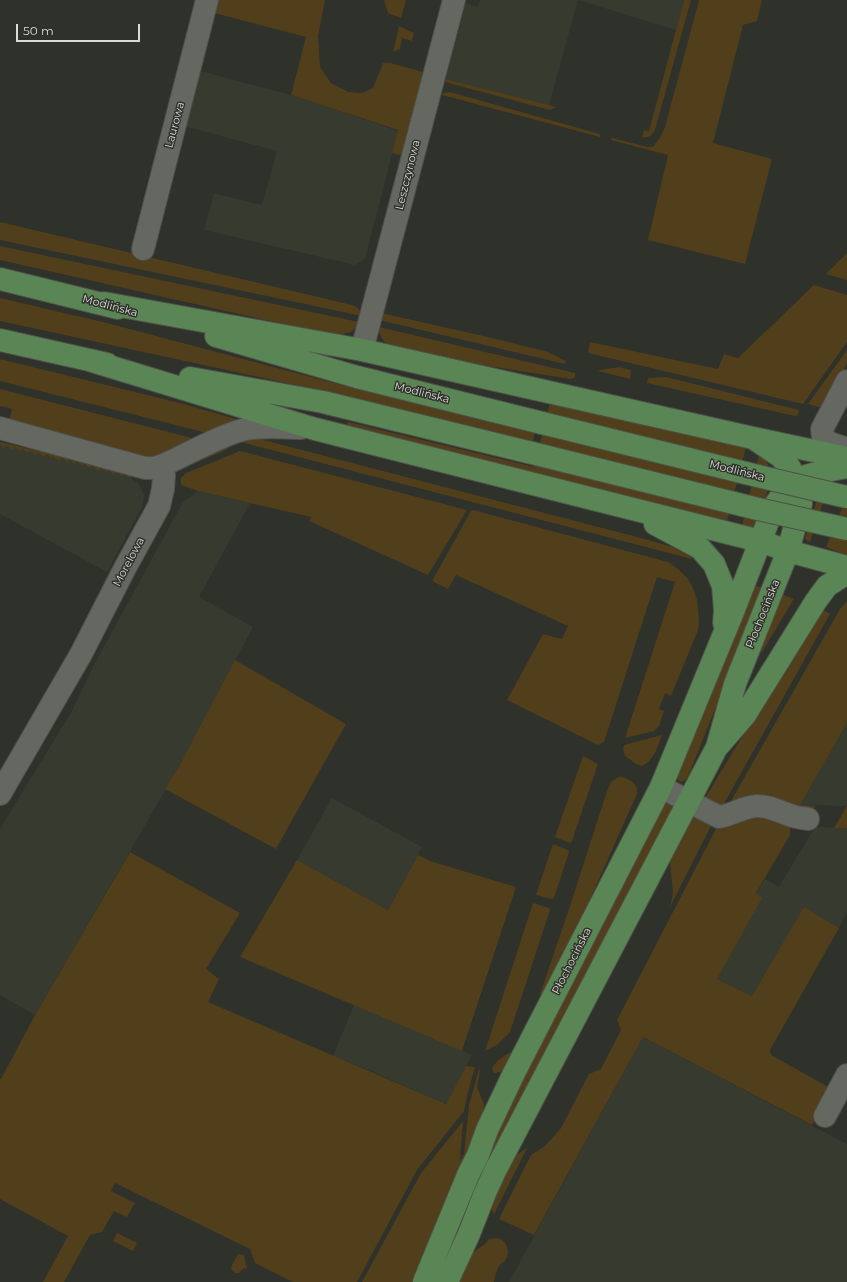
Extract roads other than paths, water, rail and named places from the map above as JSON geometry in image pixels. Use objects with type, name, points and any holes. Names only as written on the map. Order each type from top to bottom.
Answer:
[{"type":"main road","name":"Modlińska","points":[[0,279],[104,304],[358,377],[847,497]]},
{"type":"main road","points":[[104,304],[362,350],[847,458]]},
{"type":"main road","points":[[0,340],[92,361],[323,402],[847,530]]},
{"type":"main road","points":[[92,361],[315,429],[760,541],[788,551],[847,567]]},
{"type":"main road","name":"Płochocińska","points":[[447,1282],[495,1171],[717,747],[735,684],[788,551],[800,504],[800,494],[790,468],[781,457],[753,438]]},
{"type":"main road","name":"Płochocińska","points":[[424,1282],[468,1175],[478,1155],[487,1130],[514,1073],[661,787],[722,640],[774,506],[786,490],[796,481],[806,476],[847,467]]},
{"type":"main road","name":"Płochocińska","points":[[618,506],[700,548],[714,564],[724,592],[725,611],[722,640]]},
{"type":"main road","name":"Płochocińska","points":[[717,747],[739,724],[827,586],[844,575],[847,575]]},
{"type":"street","name":"Laurowa","points":[[142,249],[207,0]]},
{"type":"street","name":"Leszczynowa","points":[[362,350],[454,0]]},
{"type":"street","points":[[847,381],[822,428],[823,438],[830,443],[847,449]]},
{"type":"street","points":[[0,428],[145,468],[155,468],[163,465],[215,440],[244,430],[271,427],[315,429]]},
{"type":"street","name":"Morelowa","points":[[0,794],[81,654],[159,506],[164,482],[163,465]]},
{"type":"street","points":[[661,787],[720,817],[727,816],[748,807],[764,806],[795,817],[808,818]]},
{"type":"street","points":[[825,1116],[847,1075]]}]
